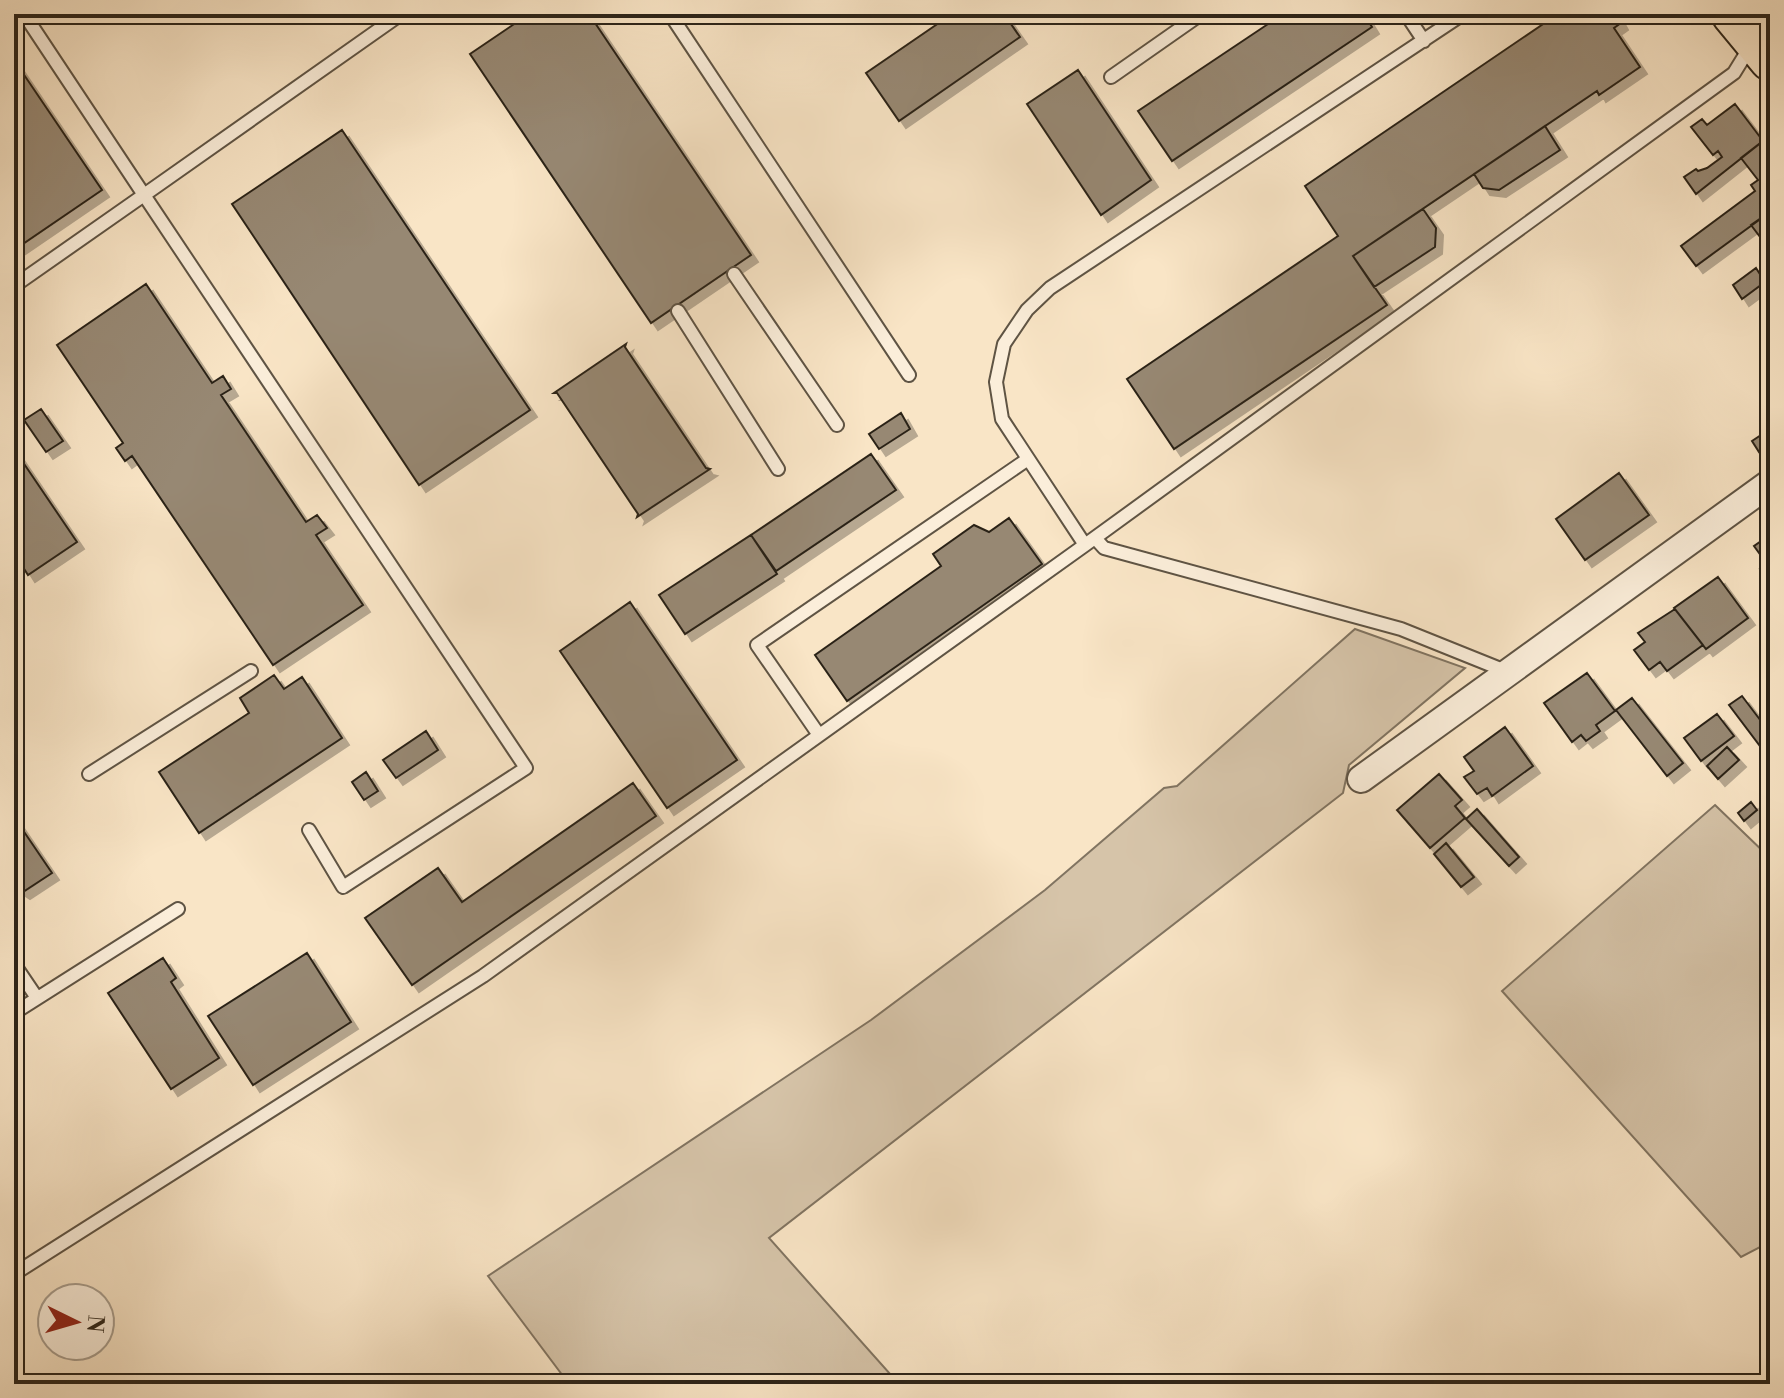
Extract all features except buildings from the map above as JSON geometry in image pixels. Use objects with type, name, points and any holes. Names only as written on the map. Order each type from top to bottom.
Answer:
[{"type":"street","points":[[1361,779],[1770,483]]},
{"type":"lane","points":[[24,14],[526,768],[343,887],[309,830]]},
{"type":"lane","points":[[14,286],[401,14]]},
{"type":"lane","points":[[670,14],[909,375]]},
{"type":"lane","points":[[1111,77],[1201,14]]},
{"type":"lane","points":[[1406,14],[1424,41]]},
{"type":"lane","points":[[1463,14],[1050,288],[1027,310],[1004,344],[996,382],[1002,419],[1090,542],[1401,629],[1508,672]]},
{"type":"lane","points":[[14,1274],[483,976],[1090,542],[1734,73],[1757,35]]},
{"type":"lane","points":[[734,274],[837,425]]},
{"type":"lane","points":[[678,311],[778,469]]},
{"type":"lane","points":[[819,735],[757,645],[1028,459]]},
{"type":"lane","points":[[89,774],[251,671]]},
{"type":"lane","points":[[14,1013],[178,909]]},
{"type":"lane","points":[[14,964],[37,998]]},
{"type":"shaded area","points":[[1355,629],[1465,668],[1349,765],[1343,793],[769,1238],[899,1384],[569,1384],[488,1276],[871,1020],[1045,890],[1164,788],[1177,786]]},
{"type":"shaded area","points":[[1715,805],[1770,858],[1770,1242],[1741,1257],[1502,991]]}]
